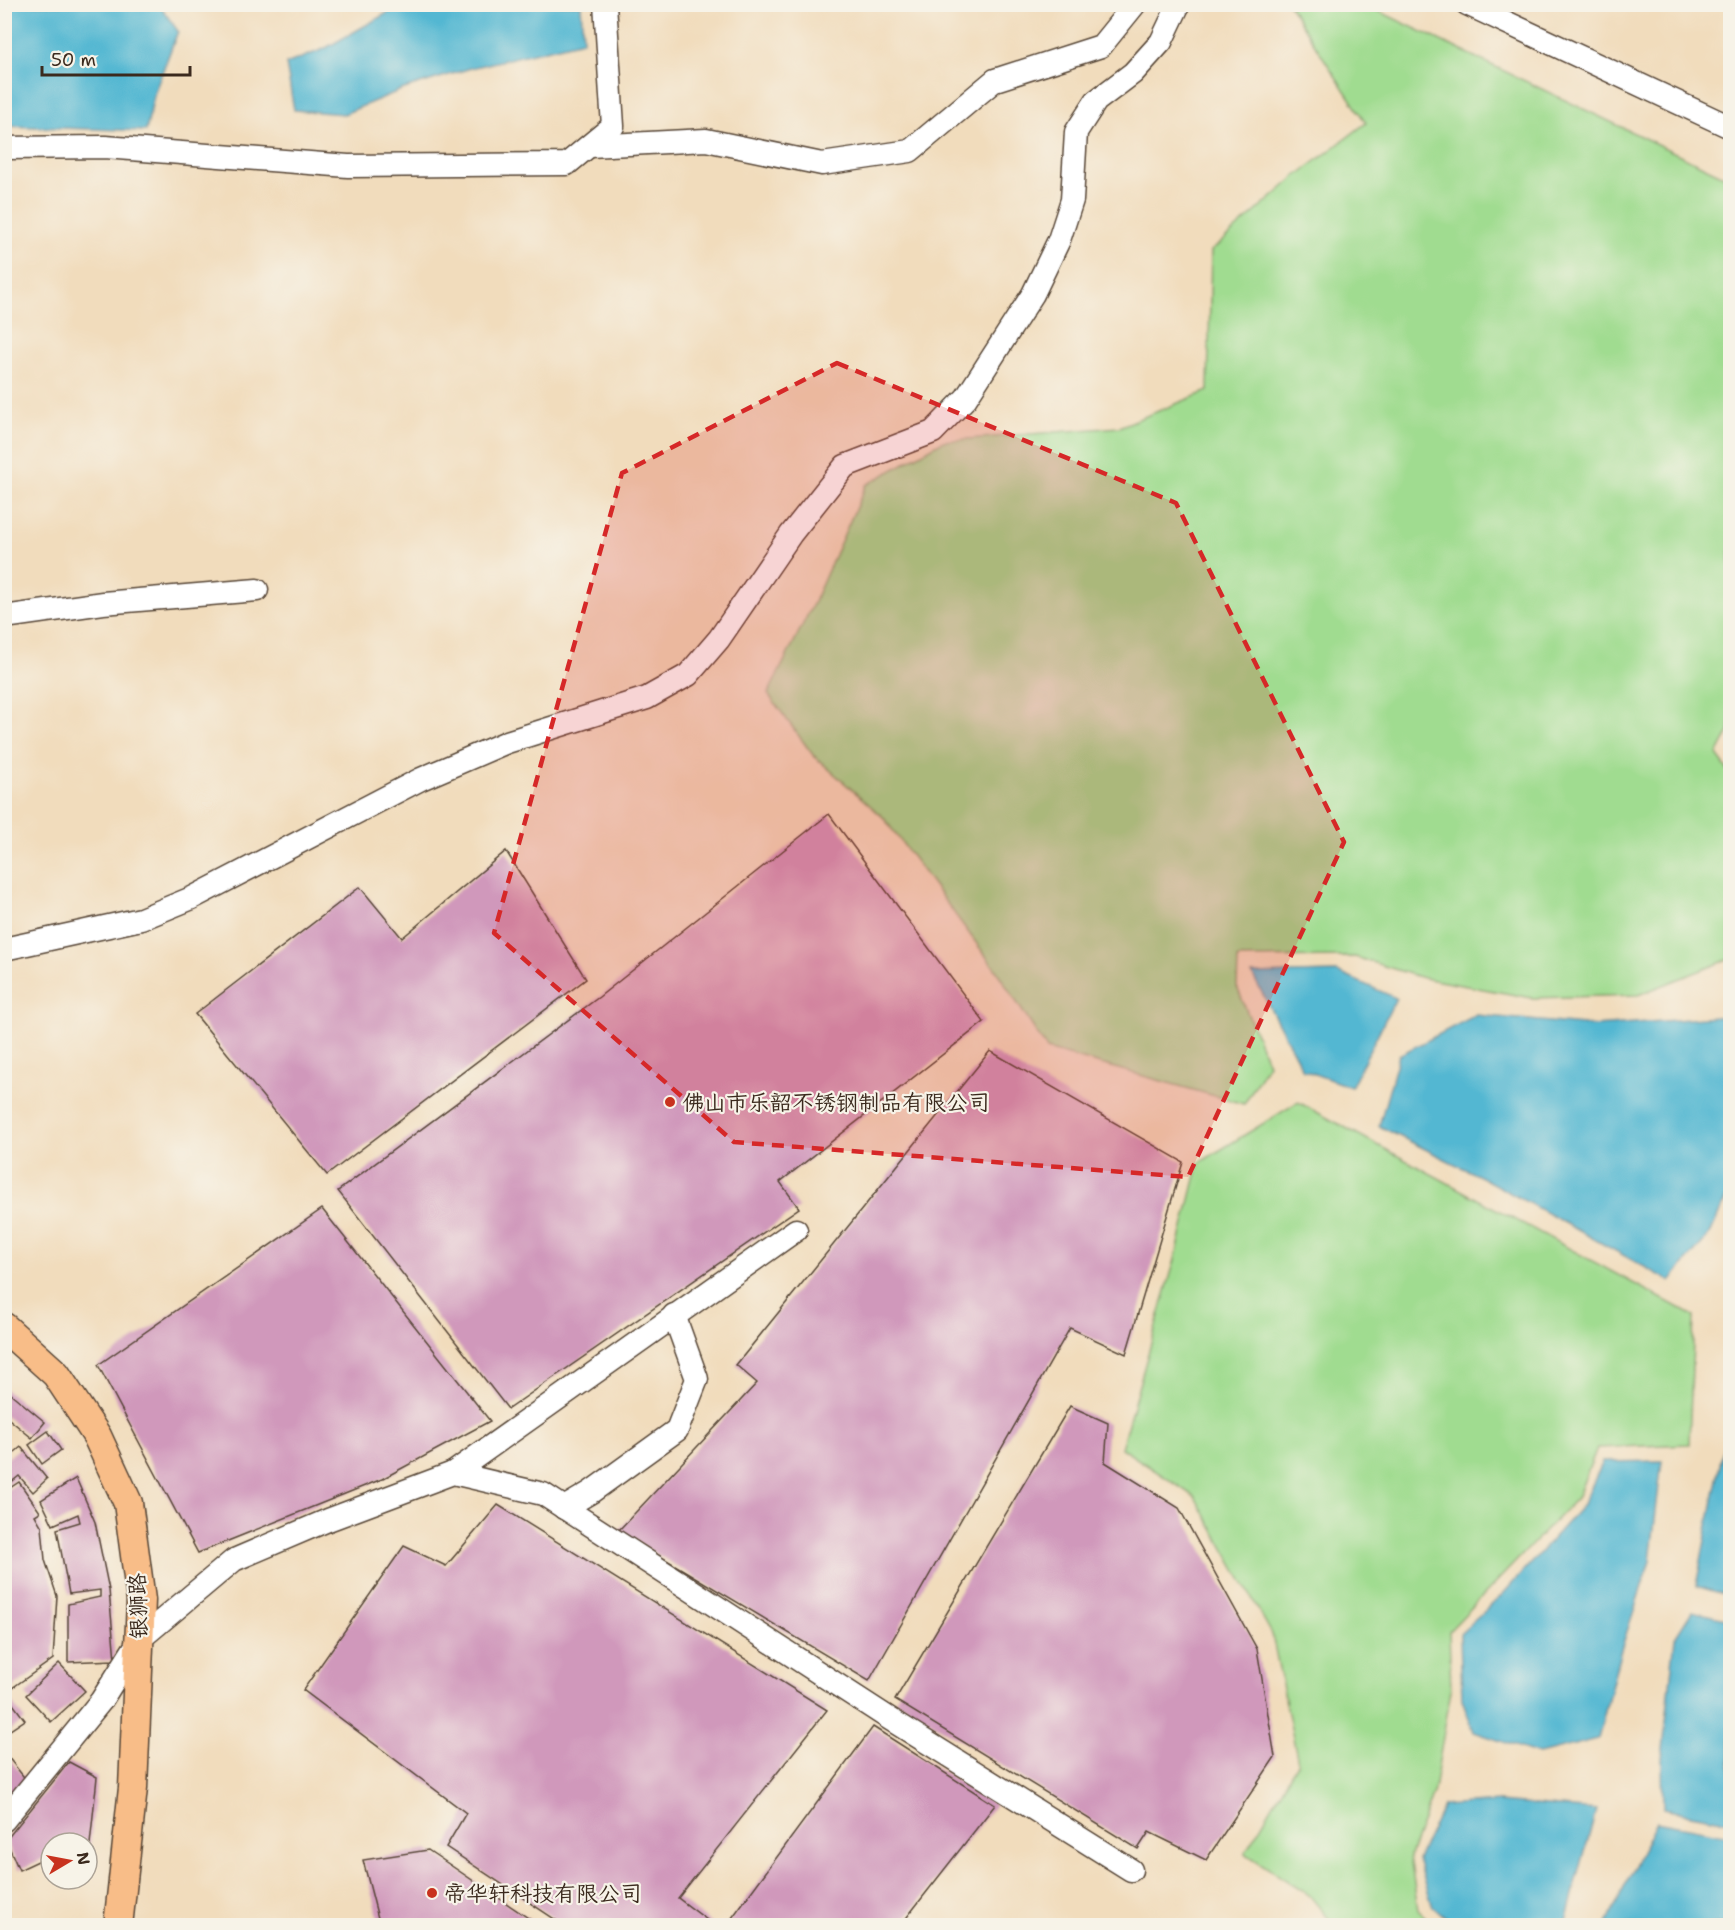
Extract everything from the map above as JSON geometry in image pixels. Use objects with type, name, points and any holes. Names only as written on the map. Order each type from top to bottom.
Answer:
[{"type":"main road","name":"银狮路","points":[[4,1327],[56,1374],[97,1436],[128,1503],[141,1600],[133,1788],[118,1926]]},
{"type":"street","points":[[4,148],[105,147],[348,166],[567,164],[613,126],[605,4]]},
{"type":"street","points":[[590,146],[706,140],[822,164],[910,151],[994,80],[1101,46],[1135,4]]},
{"type":"street","points":[[4,949],[141,920],[192,898],[421,778],[507,742],[647,698],[688,675],[719,639],[791,534],[845,466],[933,432],[966,398],[1033,294],[1059,240],[1072,200],[1076,132],[1096,101],[1133,73],[1161,42],[1179,4]]},
{"type":"street","points":[[1467,4],[1731,127]]},
{"type":"street","points":[[4,617],[103,603],[257,590]]},
{"type":"street","points":[[4,1820],[101,1701],[140,1639],[234,1560],[328,1520],[453,1473],[796,1230]]},
{"type":"street","points":[[564,1508],[591,1492],[677,1430],[697,1379],[674,1315]]},
{"type":"street","points":[[453,1473],[543,1494],[880,1713],[1131,1870]]},
{"type":"highlighted area","points":[[837,363],[1176,503],[1344,842],[1188,1177],[734,1142],[494,933],[622,473]]},
{"type":"green space","points":[[1289,5],[1366,5],[1730,179],[1730,730],[1717,755],[1730,773],[1730,959],[1638,995],[1532,998],[1423,978],[1355,957],[1238,958],[1237,987],[1268,1064],[1244,1104],[1047,1049],[994,967],[883,817],[813,755],[768,694],[814,602],[866,485],[943,441],[1119,427],[1208,391],[1211,251],[1295,177],[1366,123]]},
{"type":"green space","points":[[1298,1102],[1694,1316],[1689,1444],[1597,1448],[1577,1498],[1449,1631],[1451,1690],[1434,1790],[1410,1856],[1418,1910],[1434,1925],[1334,1925],[1310,1896],[1245,1853],[1298,1762],[1272,1634],[1195,1497],[1121,1448],[1176,1256],[1199,1163]]},
{"type":"water","points":[[148,4],[160,6],[178,31],[155,91],[146,131],[5,126],[5,5]]},
{"type":"water","points":[[403,4],[581,5],[583,41],[471,68],[401,90],[344,114],[294,110],[286,64],[324,49]]},
{"type":"water","points":[[1337,972],[1396,998],[1351,1087],[1303,1070],[1252,974]]},
{"type":"water","points":[[1476,1015],[1594,1026],[1730,1016],[1730,1189],[1710,1234],[1670,1281],[1483,1178],[1379,1126],[1399,1055]]},
{"type":"water","points":[[1726,1434],[1730,1435],[1730,1596],[1696,1586]]},
{"type":"water","points":[[1662,1461],[1650,1561],[1620,1653],[1598,1739],[1539,1754],[1474,1732],[1462,1699],[1460,1634],[1502,1595],[1582,1506],[1603,1462]]},
{"type":"water","points":[[1692,1611],[1730,1620],[1730,1821],[1663,1809],[1662,1759],[1675,1638]]},
{"type":"water","points":[[1499,1802],[1596,1810],[1565,1925],[1454,1925],[1433,1907],[1418,1859],[1443,1806]]},
{"type":"water","points":[[1656,1822],[1730,1836],[1730,1925],[1606,1925]]},
{"type":"building","name":"佛山市乐韶不锈钢制品有限公司","points":[[829,814],[984,1022],[780,1182],[799,1208],[508,1409],[338,1191],[599,997]]},
{"type":"building","points":[[506,851],[586,979],[327,1175],[195,1014],[360,887],[402,938]]},
{"type":"building","points":[[990,1051],[1183,1162],[1126,1354],[1070,1328],[869,1681],[618,1531],[757,1383],[736,1365]]},
{"type":"building","points":[[322,1209],[490,1421],[382,1479],[198,1553],[98,1365]]},
{"type":"building","points":[[4,1388],[45,1422],[32,1438],[4,1415]]},
{"type":"building","points":[[1070,1406],[1108,1423],[1105,1462],[1179,1508],[1257,1649],[1275,1757],[1206,1860],[1149,1832],[1138,1849],[895,1700]]},
{"type":"building","points":[[48,1431],[61,1450],[42,1464],[29,1445]]},
{"type":"building","points":[[21,1447],[47,1479],[33,1492],[19,1476],[4,1488],[4,1461]]},
{"type":"building","points":[[76,1478],[95,1522],[109,1590],[115,1660],[68,1662],[68,1604],[100,1597],[100,1590],[69,1594],[57,1529],[80,1522],[78,1514],[53,1525],[41,1500]]},
{"type":"building","points":[[19,1482],[40,1512],[35,1515],[42,1527],[45,1560],[57,1596],[53,1659],[12,1688],[4,1676],[4,1492]]},
{"type":"building","points":[[498,1505],[827,1710],[678,1898],[715,1926],[565,1926],[446,1847],[466,1813],[303,1690],[404,1546],[446,1566]]},
{"type":"building","points":[[59,1663],[85,1691],[51,1722],[26,1695]]},
{"type":"building","points":[[4,1692],[25,1720],[4,1734]]},
{"type":"building","points":[[873,1727],[995,1805],[900,1926],[726,1926]]},
{"type":"building","points":[[4,1752],[27,1781],[4,1812]]},
{"type":"building","points":[[69,1762],[97,1777],[91,1831],[39,1831],[39,1861],[19,1870],[6,1840]]},
{"type":"building","name":"帝华轩科技有限公司","points":[[428,1850],[540,1926],[380,1926],[363,1860]]},
{"type":"place","name":"佛山市乐韶不锈钢制品有限公司","points":[[670,1102]]},
{"type":"place","name":"帝华轩科技有限公司","points":[[432,1893]]}]
